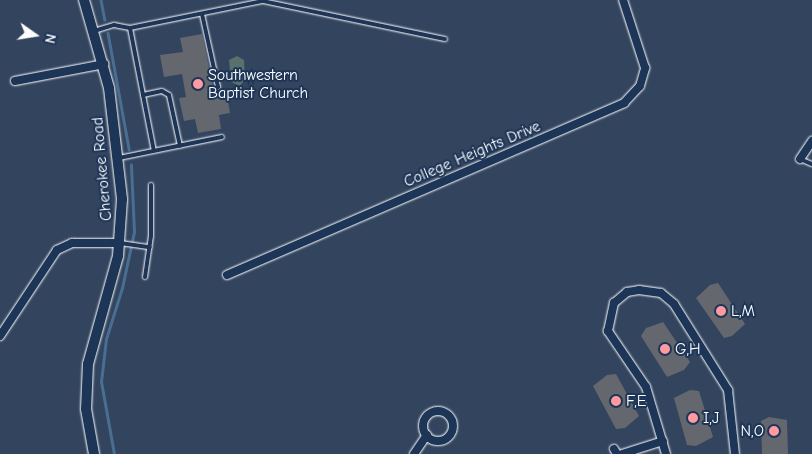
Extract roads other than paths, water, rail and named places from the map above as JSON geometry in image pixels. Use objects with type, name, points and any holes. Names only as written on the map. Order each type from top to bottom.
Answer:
[{"type":"main road","name":"Cherokee Road","points":[[84,0],[104,64],[119,158],[120,243],[88,364],[86,409],[94,454]]},
{"type":"street","name":"College Heights Drive","points":[[227,275],[624,103],[640,86],[645,68],[622,0]]},
{"type":"street","points":[[15,80],[104,64]]},
{"type":"street","points":[[800,159],[812,141]]},
{"type":"street","points":[[0,336],[57,250],[72,243],[120,243]]},
{"type":"street","points":[[666,454],[646,387],[608,331],[614,303],[627,292],[639,290],[660,294],[674,304],[728,390],[735,454]]},
{"type":"street","points":[[414,454],[426,435]]},
{"type":"street","points":[[622,454],[642,450],[663,441]]},
{"type":"lane","points":[[94,31],[114,25],[130,28],[262,1],[278,2],[444,40]]},
{"type":"lane","points":[[202,14],[218,87]]},
{"type":"lane","points":[[130,28],[154,152]]},
{"type":"lane","points":[[143,94],[162,91],[169,95],[180,146]]},
{"type":"lane","points":[[119,158],[222,137]]},
{"type":"lane","points":[[800,159],[812,164]]},
{"type":"lane","points":[[145,277],[150,247],[151,185]]},
{"type":"lane","points":[[120,243],[150,247]]},
{"type":"waterway","points":[[101,0],[105,20]]},
{"type":"waterway","points":[[108,33],[129,149]]},
{"type":"waterway","points":[[114,454],[101,382],[106,339],[122,288],[134,232],[131,165]]},
{"type":"place","name":"Southwestern Baptist Church","points":[[198,84]]},
{"type":"place","name":"L,M","points":[[721,311]]},
{"type":"place","name":"G,H","points":[[665,349]]},
{"type":"place","name":"F,E","points":[[616,401]]},
{"type":"place","name":"I,J","points":[[693,418]]},
{"type":"place","name":"N,O","points":[[774,431]]}]
